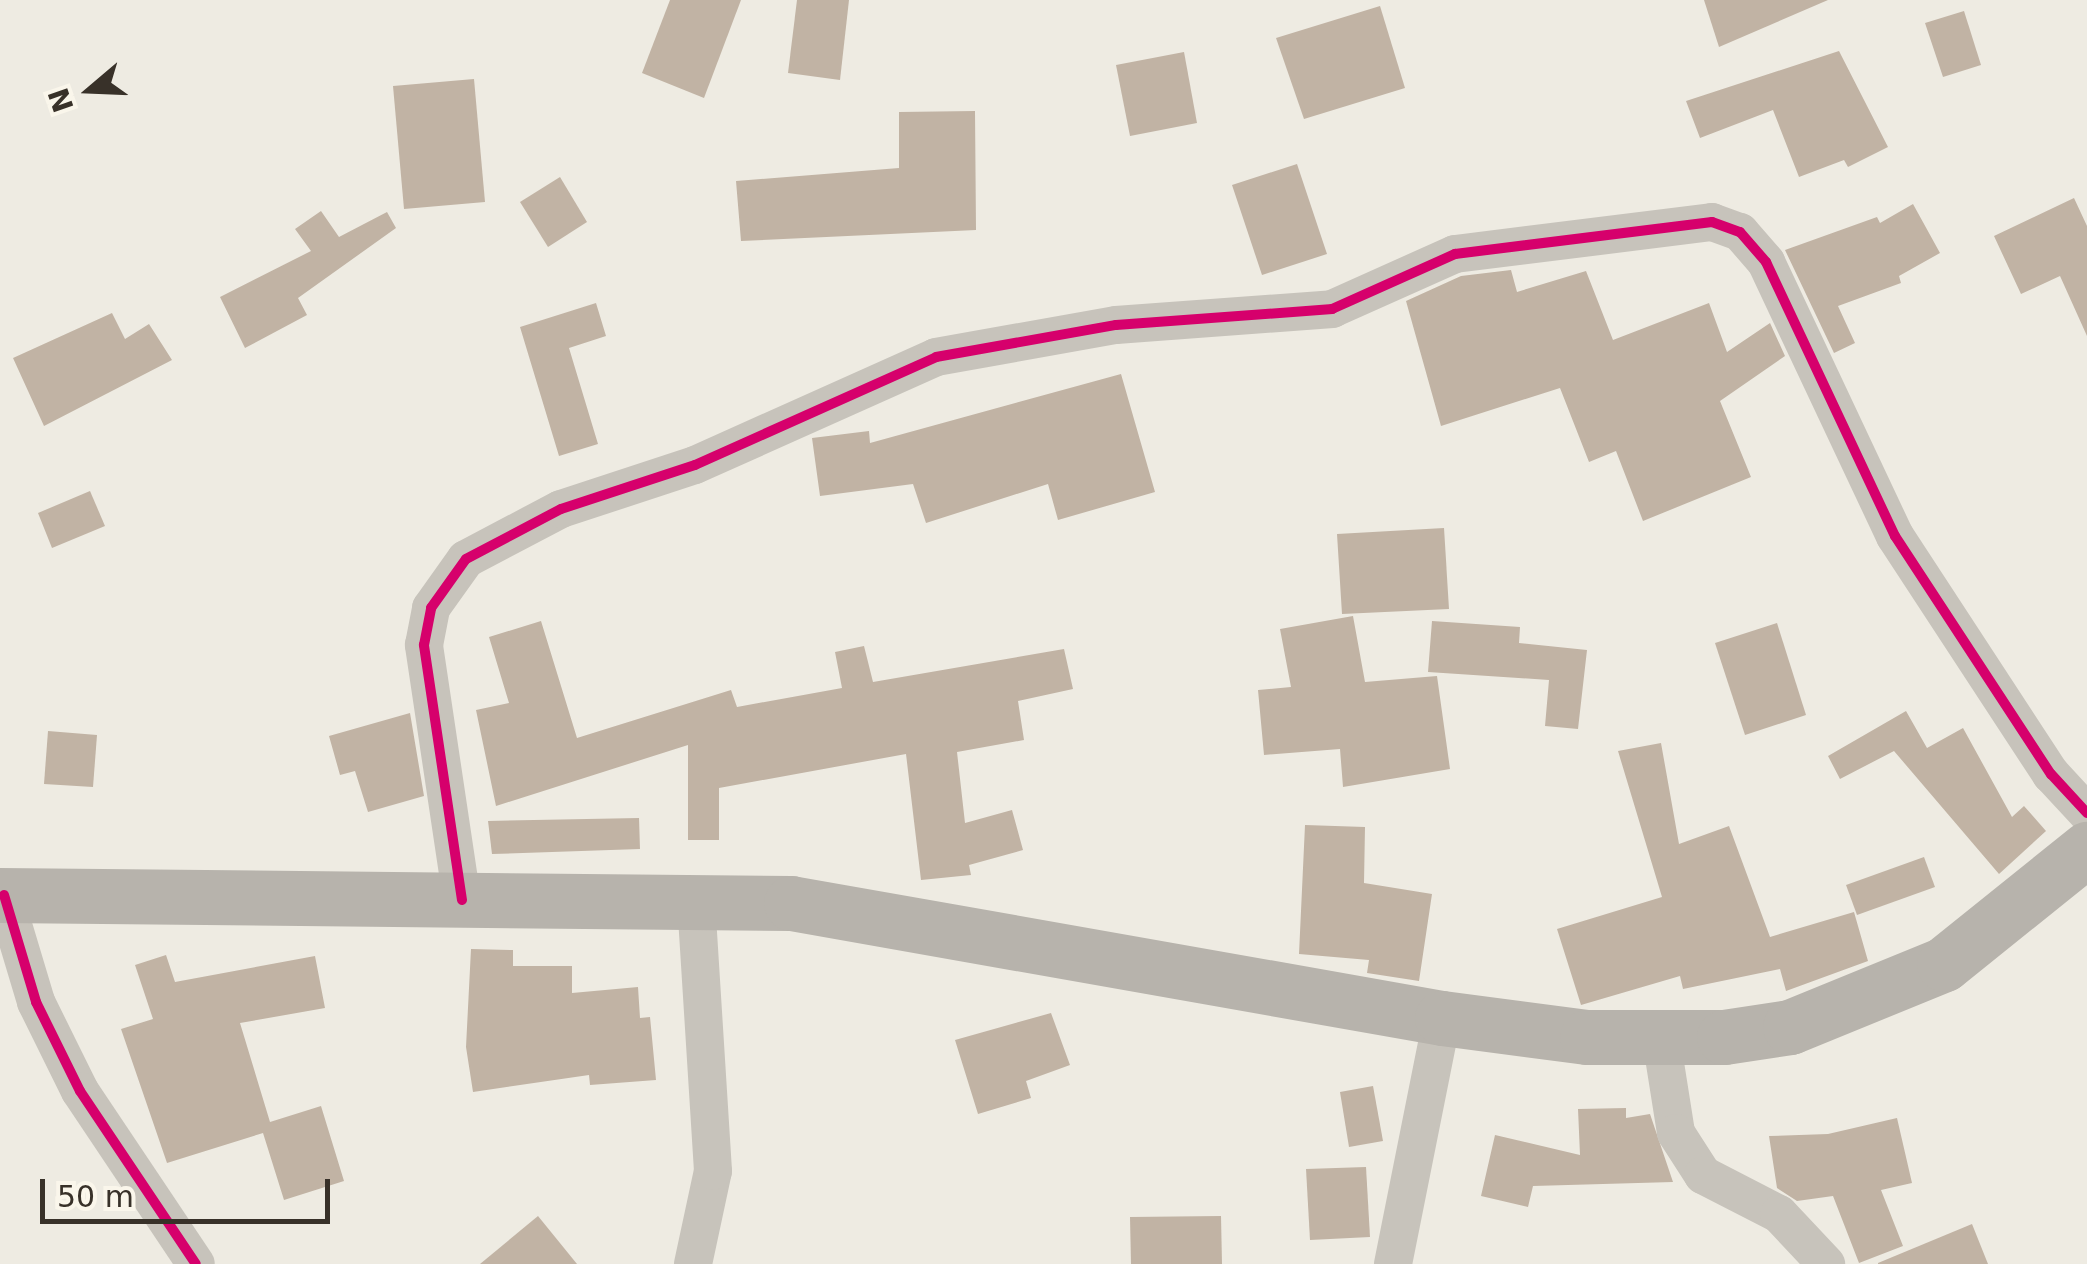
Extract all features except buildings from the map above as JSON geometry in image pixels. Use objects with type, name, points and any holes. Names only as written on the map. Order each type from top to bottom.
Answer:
[{"type":"main road","points":[[2,895],[462,900],[696,898],[926,921],[1215,983],[1442,1018],[1662,1038],[1790,1027],[1871,998],[1944,964],[2087,849]]},
{"type":"street","points":[[462,900],[424,645],[432,608],[466,559],[561,510],[694,465],[936,357],[1116,324],[1332,309],[1455,254],[1712,222],[1740,232],[1766,262],[1894,536],[2051,774],[2087,813]]},
{"type":"street","points":[[2,895],[36,1002],[80,1092],[196,1264]]},
{"type":"street","points":[[693,1264],[713,1171],[696,898]]},
{"type":"street","points":[[1393,1264],[1442,1018]]},
{"type":"street","points":[[1662,1038],[1676,1133],[1703,1175],[1780,1214],[1826,1264]]},
{"type":"cycle path","points":[[462,900],[424,645],[431,608],[466,559],[561,509],[695,465],[936,357],[1116,325],[1332,309],[1455,254],[1712,222],[1740,232],[1766,262],[1895,536],[2051,774],[2087,813]]},
{"type":"cycle path","points":[[4,895],[36,1002],[80,1091],[196,1264]]}]
